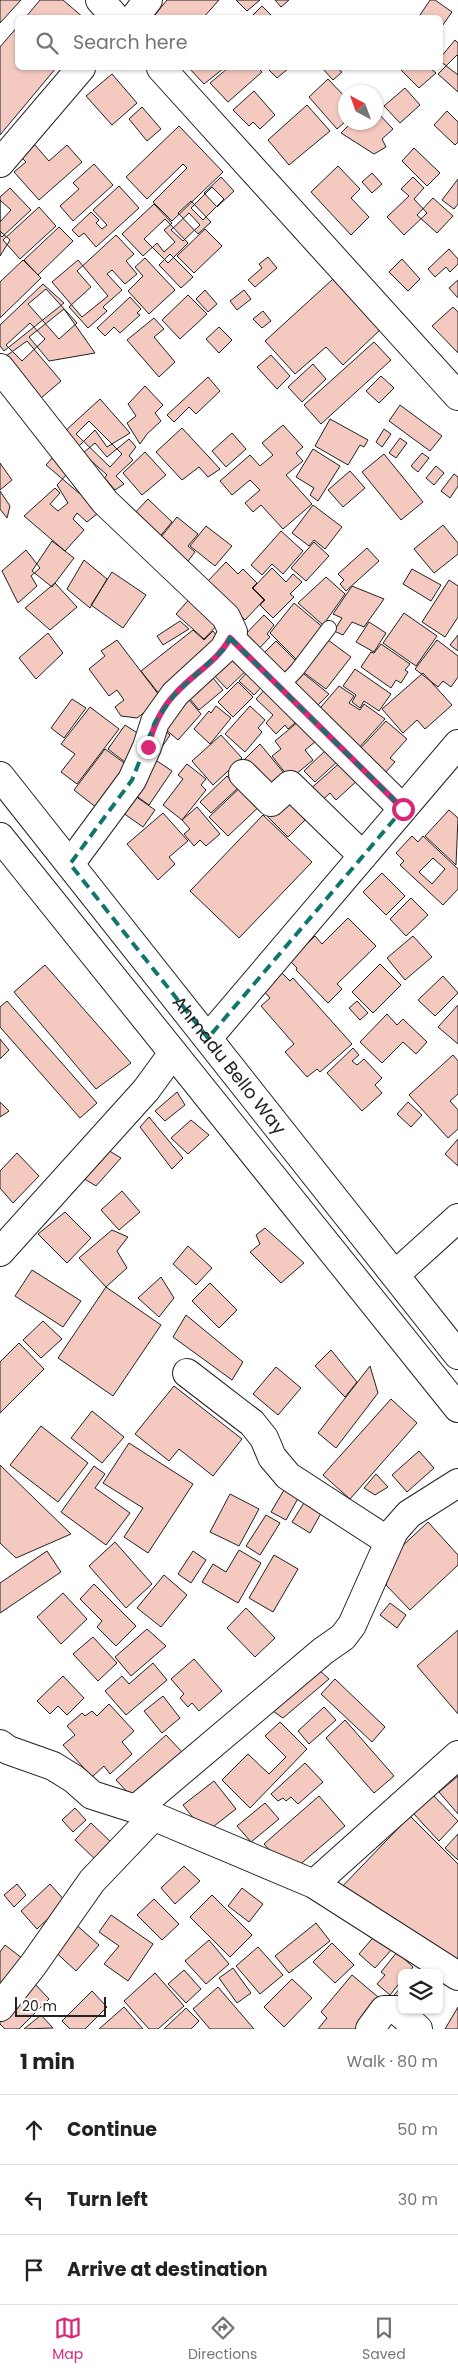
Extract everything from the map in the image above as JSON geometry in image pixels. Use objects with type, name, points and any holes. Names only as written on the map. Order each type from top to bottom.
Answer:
[{"type":"main road","points":[[100,0],[113,15]]},
{"type":"main road","points":[[136,15],[148,0]]},
{"type":"main road","points":[[0,163],[79,70]]},
{"type":"main road","points":[[163,70],[458,396]]},
{"type":"main road","points":[[0,368],[105,502],[226,617],[233,632],[224,649],[175,694],[155,722],[148,747],[132,780],[70,864]]},
{"type":"main road","points":[[230,638],[403,809]]},
{"type":"main road","points":[[208,1038],[458,744]]},
{"type":"main road","points":[[243,774],[271,802],[290,784],[363,856]]},
{"type":"main road","name":"Ahmadu Bello Way","points":[[0,776],[396,1274],[458,1355]]},
{"type":"main road","name":"Ahmadu Bello Way","points":[[0,837],[458,1408]]},
{"type":"main road","points":[[0,1252],[146,1090],[173,1052]]},
{"type":"main road","points":[[396,1274],[458,1218]]},
{"type":"main road","points":[[187,1373],[252,1423],[264,1438],[272,1456],[288,1476],[388,1542]]},
{"type":"main road","points":[[0,2007],[33,1965],[92,1881],[144,1814],[323,1651],[343,1637],[352,1625],[394,1531],[409,1514],[458,1482]]},
{"type":"main road","points":[[0,1744],[8,1750],[53,1766],[74,1779],[92,1795],[144,1814],[314,1884],[458,1976]]},
{"type":"main road","points":[[314,1884],[458,1755]]},
{"type":"main road","points":[[370,2029],[384,2010],[397,2010],[418,2029]]},
{"type":"lane","points":[[280,688],[297,670],[329,628]]},
{"type":"highlighted area","points":[[230,638],[403,809],[208,1038],[70,864],[132,780],[155,722],[175,694],[224,649]]},
{"type":"building","points":[[0,0],[21,0],[0,23]]},
{"type":"building","points":[[40,0],[63,0],[80,15],[28,15]]},
{"type":"building","points":[[167,0],[219,0],[206,15],[155,15]]},
{"type":"building","points":[[236,0],[260,0],[247,11]]},
{"type":"building","points":[[275,0],[289,0],[281,7]]},
{"type":"building","points":[[430,0],[435,0],[452,12],[443,25],[443,15],[420,15]]},
{"type":"building","points":[[262,6],[271,15],[253,15]]},
{"type":"building","points":[[15,30],[15,70],[54,70],[0,135],[0,47]]},
{"type":"building","points":[[455,40],[458,43],[458,75],[443,63],[443,54]]},
{"type":"building","points":[[458,56],[458,92],[438,74]]},
{"type":"building","points":[[191,70],[222,70],[204,84]]},
{"type":"building","points":[[226,70],[260,70],[262,72],[228,102],[210,83]]},
{"type":"building","points":[[269,70],[287,70],[277,78]]},
{"type":"building","points":[[324,70],[340,70],[342,72],[333,80]]},
{"type":"building","points":[[401,70],[432,70],[436,73],[419,88]]},
{"type":"building","points":[[112,74],[137,103],[112,125],[86,96]]},
{"type":"building","points":[[328,79],[338,90],[338,128],[337,129],[309,97]]},
{"type":"building","points":[[405,88],[420,105],[400,123],[384,106]]},
{"type":"building","points":[[254,91],[275,115],[260,129],[253,122],[249,126],[233,110]]},
{"type":"building","points":[[307,105],[330,131],[289,165],[268,140]]},
{"type":"building","points":[[142,107],[161,129],[147,141],[129,119]]},
{"type":"building","points":[[447,111],[458,122],[458,142],[455,145],[434,125]]},
{"type":"building","points":[[383,118],[393,129],[382,139],[386,147],[374,154],[341,133],[344,130],[383,130]]},
{"type":"building","points":[[179,126],[223,172],[172,221],[153,202],[187,168],[183,164],[147,199],[126,177]]},
{"type":"building","points":[[34,144],[49,161],[67,145],[82,162],[39,200],[14,172],[26,162],[20,156]]},
{"type":"building","points":[[414,148],[440,173],[427,186],[402,161]]},
{"type":"building","points":[[94,164],[113,185],[73,221],[60,206],[79,189],[73,183]]},
{"type":"building","points":[[338,166],[360,189],[351,198],[369,217],[351,235],[311,192]]},
{"type":"building","points":[[372,173],[382,184],[372,193],[362,182]]},
{"type":"building","points":[[221,177],[234,191],[217,207],[204,193]]},
{"type":"building","points":[[413,177],[424,188],[414,199],[427,213],[404,235],[387,217],[409,196],[401,189]]},
{"type":"building","points":[[458,179],[458,204],[454,209],[442,200]]},
{"type":"building","points":[[119,186],[139,208],[96,247],[84,233],[79,237],[72,230],[91,212],[99,220],[96,223],[102,229],[107,225],[93,210]]},
{"type":"building","points":[[212,187],[224,199],[203,220],[191,208]]},
{"type":"building","points":[[10,188],[31,210],[2,237],[0,235],[0,197]]},
{"type":"building","points":[[433,198],[453,216],[437,233],[417,215]]},
{"type":"building","points":[[0,200],[11,210],[0,222]]},
{"type":"building","points":[[191,201],[211,222],[198,234],[178,213]]},
{"type":"building","points":[[154,204],[172,223],[164,230],[175,242],[164,252],[157,243],[143,256],[122,234]]},
{"type":"building","points":[[39,207],[56,226],[20,259],[3,240]]},
{"type":"building","points":[[189,213],[200,225],[183,241],[171,230]]},
{"type":"building","points":[[165,219],[188,243],[168,263],[144,239]]},
{"type":"building","points":[[59,227],[73,241],[38,275],[24,260]]},
{"type":"building","points":[[205,229],[222,246],[194,273],[177,256]]},
{"type":"building","points":[[0,231],[10,240],[0,256]]},
{"type":"building","points":[[116,235],[134,254],[126,261],[137,274],[125,284],[112,270],[107,274],[122,290],[103,307],[107,311],[88,328],[69,307],[91,287],[77,271]]},
{"type":"building","points":[[449,249],[458,259],[458,264],[450,272],[446,267],[435,277],[428,269]]},
{"type":"building","points":[[170,254],[193,277],[181,288],[159,265]]},
{"type":"building","points":[[268,257],[277,268],[255,287],[248,280],[262,268],[259,264]]},
{"type":"building","points":[[145,258],[175,290],[149,314],[128,291],[143,276],[135,267]]},
{"type":"building","points":[[402,259],[420,279],[408,291],[389,272]]},
{"type":"building","points":[[23,260],[41,278],[0,318],[0,282]]},
{"type":"building","points":[[78,260],[108,296],[82,317],[52,282]]},
{"type":"building","points":[[333,279],[380,330],[343,365],[326,347],[295,374],[265,341]]},
{"type":"building","points":[[458,280],[458,298],[449,288]]},
{"type":"building","points":[[43,284],[64,303],[4,351],[0,346],[0,325]]},
{"type":"building","points":[[46,289],[77,323],[59,339],[28,304]]},
{"type":"building","points":[[205,290],[217,304],[208,312],[196,299]]},
{"type":"building","points":[[244,290],[251,299],[237,310],[230,301]]},
{"type":"building","points":[[188,295],[207,314],[180,339],[162,320]]},
{"type":"building","points":[[130,297],[141,309],[137,313],[140,315],[120,333],[114,327],[105,336],[97,328]]},
{"type":"building","points":[[453,307],[458,312],[458,353],[432,326]]},
{"type":"building","points":[[64,309],[95,353],[49,361],[29,337]]},
{"type":"building","points":[[263,311],[271,321],[262,328],[253,319]]},
{"type":"building","points":[[154,318],[164,329],[154,337],[175,362],[159,377],[127,340]]},
{"type":"building","points":[[30,323],[45,339],[22,361],[6,345]]},
{"type":"building","points":[[219,327],[232,340],[219,353],[206,339]]},
{"type":"building","points":[[27,341],[61,381],[41,398],[6,356]]},
{"type":"building","points":[[374,342],[391,360],[321,424],[304,405]]},
{"type":"building","points":[[271,355],[290,376],[277,389],[257,367]]},
{"type":"building","points":[[313,364],[326,379],[302,402],[288,387]]},
{"type":"building","points":[[381,376],[394,388],[379,403],[366,391]]},
{"type":"building","points":[[208,377],[220,391],[196,414],[189,407],[174,422],[167,415]]},
{"type":"building","points":[[145,386],[163,405],[155,413],[161,421],[147,434],[140,444],[127,423],[136,416],[128,404]]},
{"type":"building","points":[[100,399],[130,433],[107,447],[95,430],[79,446],[64,432]]},
{"type":"building","points":[[400,405],[442,436],[430,451],[389,421]]},
{"type":"building","points":[[330,419],[368,440],[364,447],[360,445],[348,465],[315,446]]},
{"type":"building","points":[[89,421],[122,454],[110,467],[76,434]]},
{"type":"building","points":[[283,425],[303,447],[296,453],[303,461],[286,475],[312,504],[283,529],[261,505],[253,512],[245,503],[260,490],[250,480],[232,495],[220,481],[250,455],[260,466],[273,455],[262,443]]},
{"type":"building","points":[[182,428],[220,469],[208,477],[199,467],[182,480],[156,452]]},
{"type":"building","points":[[384,429],[391,434],[382,447],[376,442]]},
{"type":"building","points":[[232,433],[246,449],[226,467],[212,451]]},
{"type":"building","points":[[400,438],[407,443],[396,458],[389,453]]},
{"type":"building","points":[[129,439],[136,447],[129,456],[133,460],[116,476],[124,484],[115,490],[83,453],[95,443],[107,457]]},
{"type":"building","points":[[68,440],[107,475],[86,499],[46,465]]},
{"type":"building","points":[[313,449],[340,466],[318,501],[310,495],[314,488],[296,477]]},
{"type":"building","points":[[145,452],[166,475],[142,495],[123,473]]},
{"type":"building","points":[[422,453],[429,458],[418,472],[411,466]]},
{"type":"building","points":[[384,454],[423,502],[401,520],[362,472]]},
{"type":"building","points":[[0,463],[12,480],[0,490]]},
{"type":"building","points":[[436,466],[444,473],[434,485],[426,478]]},
{"type":"building","points":[[350,471],[365,488],[343,507],[328,490]]},
{"type":"building","points":[[67,474],[103,509],[87,522],[77,513],[73,519],[84,530],[65,551],[24,516],[55,488],[60,493],[50,504],[58,511],[68,503],[57,485]]},
{"type":"building","points":[[454,474],[458,477],[458,486],[450,498],[441,491]]},
{"type":"building","points":[[0,491],[10,506],[7,518],[0,509]]},
{"type":"building","points":[[148,499],[172,522],[157,540],[132,516]]},
{"type":"building","points":[[313,505],[342,527],[325,549],[314,540],[309,546],[292,533]]},
{"type":"building","points":[[177,517],[198,534],[188,546],[195,552],[185,565],[157,542]]},
{"type":"building","points":[[443,525],[458,543],[458,554],[434,573],[414,549]]},
{"type":"building","points":[[206,526],[232,546],[215,566],[190,546]]},
{"type":"building","points":[[281,531],[303,551],[283,574],[272,564],[262,575],[251,565]]},
{"type":"building","points":[[52,541],[74,558],[52,587],[32,571]]},
{"type":"building","points":[[314,542],[329,556],[306,581],[291,568]]},
{"type":"building","points":[[367,548],[379,561],[346,591],[340,584],[344,580],[338,574]]},
{"type":"building","points":[[26,550],[40,568],[31,576],[37,586],[18,603],[2,571]]},
{"type":"building","points":[[84,560],[107,579],[90,608],[67,589]]},
{"type":"building","points":[[226,562],[238,574],[243,569],[257,583],[252,588],[264,600],[245,620],[207,582]]},
{"type":"building","points":[[272,568],[286,582],[293,574],[302,582],[290,594],[294,597],[273,618],[260,605],[265,600],[253,588]]},
{"type":"building","points":[[412,569],[441,585],[431,601],[403,584]]},
{"type":"building","points":[[112,572],[146,595],[123,628],[91,605]]},
{"type":"building","points":[[326,577],[345,594],[323,625],[298,603]]},
{"type":"building","points":[[449,580],[458,586],[458,617],[445,637],[422,622]]},
{"type":"building","points":[[55,583],[77,607],[50,630],[25,608]]},
{"type":"building","points":[[352,586],[384,599],[364,627],[352,622],[343,635],[334,631],[342,618],[333,614]]},
{"type":"building","points":[[193,595],[221,621],[204,639],[176,614]]},
{"type":"building","points":[[294,603],[325,629],[299,662],[270,633]]},
{"type":"building","points":[[404,613],[437,636],[416,666],[383,643]]},
{"type":"building","points":[[264,615],[274,625],[267,634],[270,637],[254,654],[240,640]]},
{"type":"building","points":[[180,621],[189,629],[163,645],[157,636]]},
{"type":"building","points":[[369,622],[386,633],[374,652],[356,642]]},
{"type":"building","points":[[193,630],[204,640],[213,631],[224,645],[160,695],[141,671]]},
{"type":"building","points":[[48,633],[63,653],[36,679],[19,658]]},
{"type":"building","points":[[458,635],[458,651],[450,645]]},
{"type":"building","points":[[324,637],[351,657],[326,689],[299,669]]},
{"type":"building","points":[[117,640],[162,699],[137,718],[121,716],[115,707],[124,700],[117,690],[109,696],[89,669],[105,656],[101,651]]},
{"type":"building","points":[[437,640],[458,656],[458,677],[451,687],[443,681],[438,687],[415,669]]},
{"type":"building","points":[[276,641],[300,665],[282,683],[258,659]]},
{"type":"building","points":[[381,644],[410,664],[405,670],[408,672],[401,683],[396,680],[391,688],[361,667],[371,652],[374,653]]},
{"type":"building","points":[[233,647],[251,666],[227,689],[209,670]]},
{"type":"building","points":[[253,666],[268,680],[254,695],[239,681]]},
{"type":"building","points":[[355,669],[391,694],[379,711],[364,701],[360,708],[352,702],[356,695],[343,686]]},
{"type":"building","points":[[299,670],[329,694],[311,712],[284,686]]},
{"type":"building","points":[[209,673],[223,690],[199,710],[185,693]]},
{"type":"building","points":[[423,673],[452,705],[425,729],[417,720],[403,733],[382,709]]},
{"type":"building","points":[[238,682],[253,697],[233,717],[218,702]]},
{"type":"building","points":[[271,683],[303,716],[288,729],[285,725],[276,734],[266,723],[273,715],[256,699]]},
{"type":"building","points":[[339,686],[354,696],[349,703],[360,710],[364,704],[385,719],[356,751],[315,714]]},
{"type":"building","points":[[184,694],[201,714],[178,740],[158,723]]},
{"type":"building","points":[[72,699],[86,708],[64,738],[51,728]]},
{"type":"building","points":[[216,706],[231,718],[210,744],[194,729],[209,711],[211,713]]},
{"type":"building","points":[[250,706],[265,720],[258,728],[262,732],[245,752],[225,734]]},
{"type":"building","points":[[90,707],[119,729],[77,784],[61,772],[75,754],[61,744]]},
{"type":"building","points":[[304,717],[321,737],[305,750],[313,760],[290,779],[272,756],[281,749],[275,741]]},
{"type":"building","points":[[386,721],[407,739],[390,758],[395,762],[382,776],[356,753]]},
{"type":"building","points":[[158,724],[170,735],[160,750]]},
{"type":"building","points":[[125,725],[145,738],[134,769],[108,749]]},
{"type":"building","points":[[221,735],[242,758],[213,785],[192,761]]},
{"type":"building","points":[[260,744],[288,778],[272,793],[242,762]]},
{"type":"building","points":[[328,748],[339,760],[315,782],[304,771]]},
{"type":"building","points":[[105,749],[134,770],[102,812],[74,790]]},
{"type":"building","points":[[151,757],[172,771],[149,805],[128,790]]},
{"type":"building","points":[[343,760],[359,779],[336,800],[330,793],[319,803],[308,791]]},
{"type":"building","points":[[187,764],[206,779],[201,785],[206,790],[182,820],[163,805],[183,779],[178,775]]},
{"type":"building","points":[[227,776],[238,788],[211,813],[200,802]]},
{"type":"building","points":[[245,783],[263,803],[228,836],[209,817]]},
{"type":"building","points":[[128,791],[155,810],[143,827],[116,808]]},
{"type":"building","points":[[286,794],[308,817],[288,837],[265,814]]},
{"type":"building","points":[[197,807],[220,834],[206,846],[200,840],[194,846],[184,834],[190,829],[182,820]]},
{"type":"building","points":[[449,810],[458,818],[456,865],[425,836]]},
{"type":"building","points":[[163,813],[188,841],[169,857],[175,864],[158,880],[127,844]]},
{"type":"building","points":[[263,815],[312,862],[239,938],[190,891]]},
{"type":"building","points":[[412,836],[418,842],[423,836],[458,869],[458,889],[443,905],[400,865],[404,861],[396,853]],"holes":[[[433,858],[445,869],[432,884],[419,872]]]},
{"type":"building","points":[[382,873],[405,896],[386,915],[363,892]]},
{"type":"building","points":[[411,898],[428,915],[406,936],[390,919]]},
{"type":"building","points":[[348,918],[376,946],[337,984],[342,989],[328,1003],[296,970],[297,968],[290,961],[315,936],[322,944]]},
{"type":"building","points":[[413,936],[432,957],[405,980],[387,958]]},
{"type":"building","points":[[380,964],[401,985],[373,1013],[352,992]]},
{"type":"building","points":[[45,965],[131,1063],[96,1089],[14,992]]},
{"type":"building","points":[[282,973],[290,981],[293,978],[352,1044],[320,1072],[317,1069],[307,1077],[285,1052],[294,1044],[261,1006],[270,998],[263,990]]},
{"type":"building","points":[[443,976],[458,993],[435,1016],[418,1000]]},
{"type":"building","points":[[7,1001],[97,1103],[80,1118],[0,1027],[0,1007]]},
{"type":"building","points":[[357,1001],[368,1013],[360,1020],[349,1008]]},
{"type":"building","points":[[458,1005],[458,1044],[438,1027]]},
{"type":"building","points":[[387,1014],[397,1025],[403,1019],[427,1042],[416,1054],[403,1042],[382,1063],[360,1042]]},
{"type":"building","points":[[0,1039],[9,1050],[0,1059]]},
{"type":"building","points":[[353,1048],[359,1055],[352,1061],[357,1065],[364,1059],[382,1078],[375,1085],[382,1093],[362,1111],[327,1073]]},
{"type":"building","points":[[453,1055],[458,1061],[458,1094],[450,1101],[458,1110],[458,1129],[448,1138],[409,1095]]},
{"type":"building","points":[[177,1092],[185,1105],[165,1121],[155,1111]]},
{"type":"building","points":[[0,1102],[9,1111],[0,1117]]},
{"type":"building","points":[[408,1102],[422,1115],[411,1127],[397,1114]]},
{"type":"building","points":[[149,1117],[183,1158],[172,1169],[140,1127]]},
{"type":"building","points":[[191,1120],[209,1135],[188,1154],[171,1138]]},
{"type":"building","points":[[458,1139],[458,1166],[445,1154]]},
{"type":"building","points":[[98,1144],[121,1158],[96,1186],[73,1172]]},
{"type":"building","points":[[17,1153],[39,1176],[13,1203],[0,1188],[0,1171]]},
{"type":"building","points":[[122,1191],[140,1212],[119,1230],[101,1210]]},
{"type":"building","points":[[65,1212],[91,1238],[67,1263],[38,1234]]},
{"type":"building","points":[[265,1228],[304,1263],[281,1283],[250,1252],[260,1244],[256,1235]]},
{"type":"building","points":[[112,1230],[128,1237],[117,1251],[127,1268],[106,1287],[79,1258]]},
{"type":"building","points":[[188,1246],[212,1268],[196,1285],[173,1264]]},
{"type":"building","points":[[32,1270],[81,1301],[63,1327],[15,1296]]},
{"type":"building","points":[[161,1277],[174,1298],[159,1317],[138,1298]]},
{"type":"building","points":[[210,1283],[237,1310],[219,1328],[192,1301]]},
{"type":"building","points":[[106,1287],[161,1325],[113,1396],[58,1358]]},
{"type":"building","points":[[186,1315],[243,1362],[232,1380],[173,1337]]},
{"type":"building","points":[[43,1321],[62,1339],[41,1358],[23,1340]]},
{"type":"building","points":[[19,1343],[44,1369],[0,1413],[0,1362]]},
{"type":"building","points":[[331,1350],[357,1382],[345,1397],[315,1366]]},
{"type":"building","points":[[370,1366],[378,1393],[336,1448],[318,1433]]},
{"type":"building","points":[[276,1367],[301,1388],[278,1415],[253,1394]]},
{"type":"building","points":[[174,1386],[242,1439],[213,1476],[179,1449],[169,1461],[135,1434]]},
{"type":"building","points":[[391,1399],[417,1423],[350,1499],[323,1475]]},
{"type":"building","points":[[92,1411],[124,1437],[102,1463],[71,1438]]},
{"type":"building","points":[[41,1426],[88,1463],[58,1502],[10,1465]]},
{"type":"building","points":[[129,1443],[193,1484],[148,1553],[124,1537],[143,1508],[103,1483]]},
{"type":"building","points":[[419,1451],[434,1468],[407,1492],[392,1475]]},
{"type":"building","points":[[0,1465],[71,1534],[16,1558],[0,1543]]},
{"type":"building","points":[[94,1466],[105,1474],[95,1488],[130,1513],[106,1545],[61,1512]]},
{"type":"building","points":[[376,1474],[388,1487],[375,1495],[364,1488]]},
{"type":"building","points":[[287,1485],[301,1493],[286,1520],[271,1512]]},
{"type":"building","points":[[230,1494],[259,1509],[239,1546],[210,1532]]},
{"type":"building","points":[[307,1498],[324,1508],[310,1533],[292,1522]]},
{"type":"building","points":[[266,1515],[280,1523],[260,1555],[246,1546]]},
{"type":"building","points":[[428,1522],[458,1555],[458,1565],[410,1610],[386,1585],[398,1550]]},
{"type":"building","points":[[115,1542],[152,1584],[126,1608],[89,1566]]},
{"type":"building","points":[[239,1550],[261,1563],[238,1603],[202,1582],[213,1564],[226,1572]]},
{"type":"building","points":[[47,1551],[61,1572],[0,1613],[0,1583]]},
{"type":"building","points":[[193,1551],[206,1560],[191,1583],[178,1574]]},
{"type":"building","points":[[274,1555],[298,1569],[273,1612],[249,1598]]},
{"type":"building","points":[[164,1575],[187,1595],[161,1627],[137,1608]]},
{"type":"building","points":[[94,1584],[136,1626],[116,1646],[97,1627],[102,1621],[80,1599]]},
{"type":"building","points":[[63,1593],[87,1619],[61,1644],[37,1617]]},
{"type":"building","points":[[390,1603],[406,1615],[397,1628],[380,1615]]},
{"type":"building","points":[[246,1608],[275,1638],[255,1657],[227,1628]]},
{"type":"building","points":[[147,1629],[166,1646],[131,1676],[115,1657]]},
{"type":"building","points":[[458,1630],[458,1714],[417,1666]]},
{"type":"building","points":[[93,1637],[117,1663],[98,1681],[73,1654]]},
{"type":"building","points":[[194,1659],[222,1691],[199,1711],[192,1703],[188,1707],[180,1698],[184,1694],[171,1679]]},
{"type":"building","points":[[153,1663],[167,1680],[126,1715],[105,1691],[122,1676],[129,1684]]},
{"type":"building","points":[[318,1669],[329,1679],[283,1718],[270,1709]]},
{"type":"building","points":[[63,1676],[84,1698],[67,1715],[58,1706],[50,1714],[37,1701]]},
{"type":"building","points":[[335,1679],[385,1727],[372,1742],[321,1694]]},
{"type":"building","points":[[163,1696],[180,1718],[162,1733],[144,1711]]},
{"type":"building","points":[[109,1704],[134,1731],[122,1742],[132,1754],[110,1774],[104,1766],[92,1777],[63,1745],[75,1735],[67,1726],[82,1713],[85,1716],[92,1711],[97,1716]]},
{"type":"building","points":[[324,1707],[336,1720],[309,1744],[298,1731]]},
{"type":"building","points":[[345,1720],[394,1776],[374,1793],[326,1738]]},
{"type":"building","points":[[280,1722],[307,1749],[250,1808],[222,1780],[248,1754],[269,1774],[286,1757],[265,1736]]},
{"type":"building","points":[[166,1735],[183,1753],[133,1798],[116,1780]]},
{"type":"building","points":[[305,1763],[323,1782],[298,1804],[291,1797],[286,1801],[283,1798],[278,1801],[271,1794]]},
{"type":"building","points":[[458,1776],[458,1814],[439,1792]]},
{"type":"building","points":[[214,1781],[236,1809],[205,1833],[183,1805]]},
{"type":"building","points":[[432,1794],[458,1821],[439,1841],[413,1813]]},
{"type":"building","points":[[319,1796],[345,1826],[290,1873],[264,1844]]},
{"type":"building","points":[[265,1803],[279,1819],[251,1842],[237,1826]]},
{"type":"building","points":[[75,1808],[86,1820],[73,1832],[62,1820]]},
{"type":"building","points":[[410,1816],[458,1864],[458,1963],[336,1893]]},
{"type":"building","points":[[91,1823],[113,1844],[97,1861],[75,1840]]},
{"type":"building","points":[[458,1834],[458,1860],[445,1848]]},
{"type":"building","points":[[184,1866],[200,1881],[175,1904],[161,1888]]},
{"type":"building","points":[[17,1884],[26,1895],[14,1907],[4,1895]]},
{"type":"building","points":[[50,1884],[66,1902],[37,1929],[21,1911]]},
{"type":"building","points":[[242,1888],[263,1904],[249,1922],[228,1906]]},
{"type":"building","points":[[212,1895],[252,1935],[230,1957],[190,1917]]},
{"type":"building","points":[[154,1899],[179,1924],[162,1940],[137,1915]]},
{"type":"building","points":[[111,1915],[153,1944],[128,1981],[104,1964],[119,1946],[99,1932]]},
{"type":"building","points":[[73,1922],[99,1945],[76,1971],[50,1947]]},
{"type":"building","points":[[316,1923],[330,1941],[289,1973],[275,1956]]},
{"type":"building","points":[[377,1933],[393,1948],[375,1968],[359,1954]]},
{"type":"building","points":[[209,1940],[229,1964],[206,1984],[185,1961]]},
{"type":"building","points":[[332,1943],[354,1965],[335,1983],[313,1962]]},
{"type":"building","points":[[5,1945],[27,1962],[0,1997],[0,1952]]},
{"type":"building","points":[[258,1947],[283,1975],[260,1994],[236,1966]]},
{"type":"building","points":[[397,1952],[413,1967],[411,1969],[398,1969],[398,1985],[390,1995],[377,1984],[385,1975],[381,1972]]},
{"type":"building","points":[[233,1968],[251,1993],[237,2003],[219,1978]]},
{"type":"building","points":[[184,1970],[201,1989],[186,2003],[168,1984]]},
{"type":"building","points":[[155,1973],[184,2006],[158,2029],[149,2029],[124,2001]]},
{"type":"building","points":[[352,1975],[384,2002],[361,2029],[318,2029],[327,2018],[321,2012]]},
{"type":"building","points":[[292,1979],[312,1998],[284,2027],[264,2007]]},
{"type":"building","points":[[34,1983],[49,1999],[19,2029],[5,2029],[0,2024],[0,2016]]},
{"type":"building","points":[[218,1987],[254,2029],[210,2029],[193,2009]]},
{"type":"building","points":[[92,1991],[107,2007],[85,2029],[70,2029],[62,2021]]},
{"type":"building","points":[[124,2007],[143,2029],[99,2029]]},
{"type":"building","points":[[458,2007],[458,2029],[445,2029]]},
{"type":"building","points":[[186,2008],[199,2021],[191,2029],[164,2029]]},
{"type":"building","points":[[41,2015],[53,2028],[24,2029]]},
{"type":"route","points":[[148,747],[155,722],[175,694],[224,649],[230,638],[403,809]]}]
